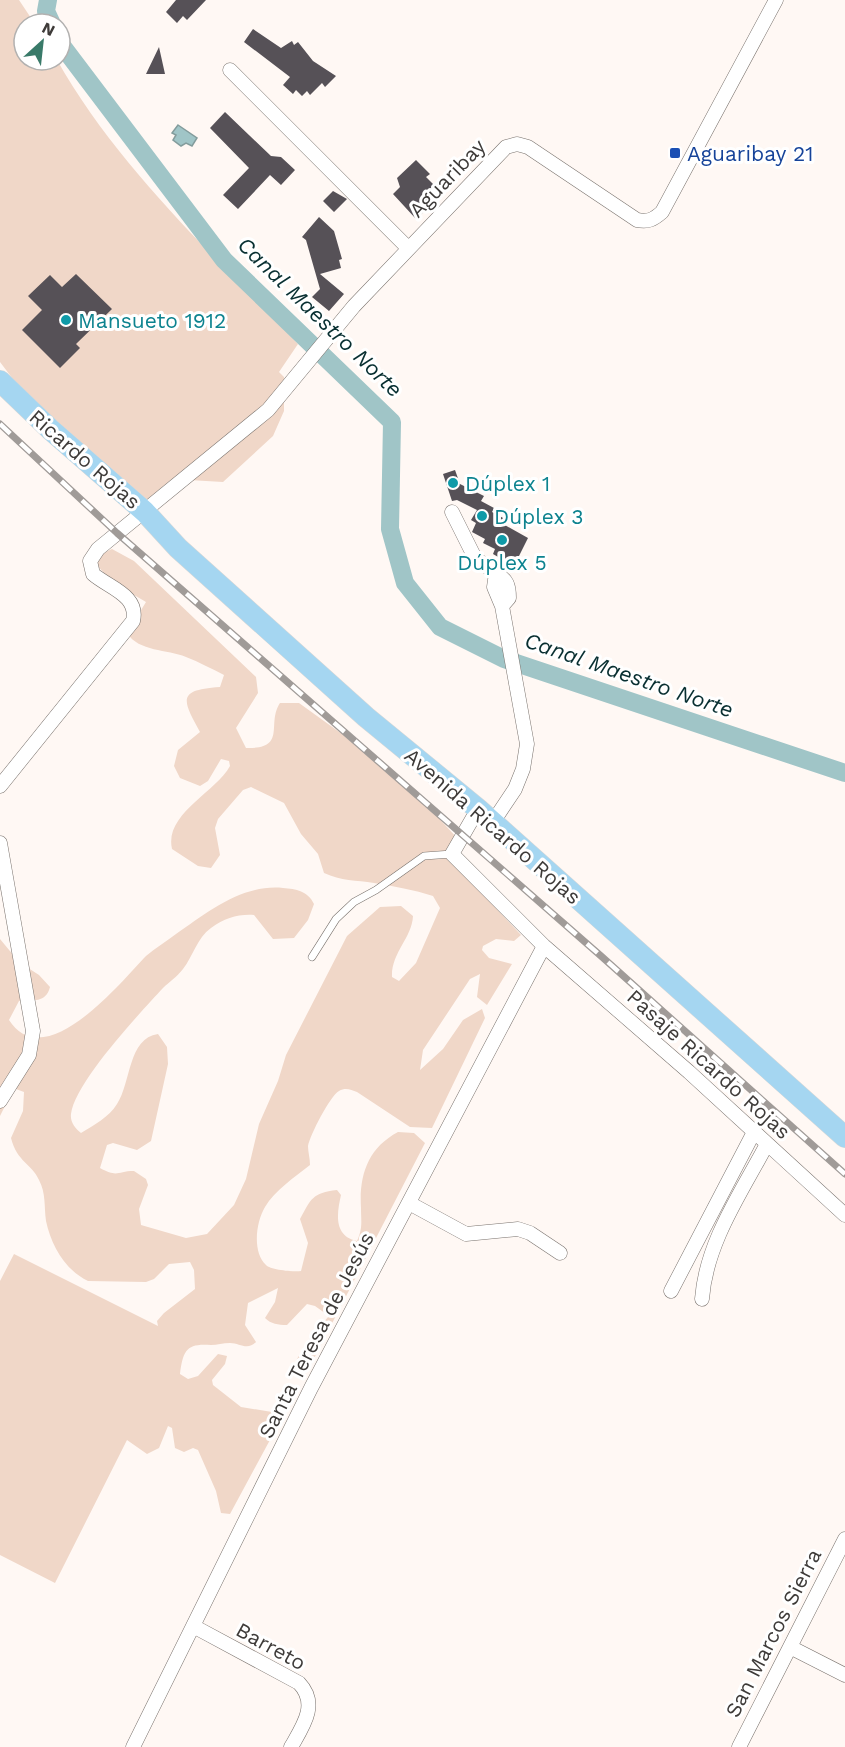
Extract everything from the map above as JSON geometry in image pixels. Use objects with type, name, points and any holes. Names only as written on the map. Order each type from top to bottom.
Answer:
[{"type":"main road","name":"Ricardo Rojas","points":[[0,381],[51,430],[145,512]]},
{"type":"main road","name":"Avenida Ricardo Rojas","points":[[145,512],[178,548],[366,717],[485,816],[845,1137]]},
{"type":"street","name":"Aguaribay","points":[[0,786],[129,628],[135,613],[132,602],[93,574],[90,561],[98,549],[268,410],[354,306],[506,147],[517,144],[528,147],[637,220],[647,222],[655,219],[662,212],[776,0]]},
{"type":"street","points":[[230,70],[408,249]]},
{"type":"street","points":[[452,512],[476,558],[504,578],[509,588],[509,598],[502,606],[527,744],[523,769],[515,789],[485,816],[452,854]]},
{"type":"street","points":[[0,843],[33,1031],[29,1055],[0,1101]]},
{"type":"street","name":"Pasaje Ricardo Rojas","points":[[452,854],[544,946],[845,1215]]},
{"type":"street","name":"Santa Teresa de Jesús","points":[[133,1747],[311,1388],[544,946]]},
{"type":"street","points":[[671,1291],[754,1132]]},
{"type":"street","points":[[702,1299],[704,1277],[710,1256],[767,1143]]},
{"type":"street","points":[[409,1203],[466,1234],[518,1229],[530,1233],[560,1253]]},
{"type":"street","name":"San Marcos Sierra","points":[[739,1747],[845,1539]]},
{"type":"street","name":"Barreto","points":[[193,1626],[298,1683],[305,1690],[309,1710],[291,1747]]},
{"type":"street","points":[[790,1647],[845,1675]]},
{"type":"lane","points":[[312,957],[336,919],[354,902],[376,890],[424,856],[452,854]]},
{"type":"shaded area","points":[[0,0],[19,0],[27,12],[12,12],[12,72],[64,72],[81,100],[138,174],[201,244],[298,344],[279,372],[284,377],[284,411],[273,436],[223,482],[172,479],[144,502],[25,395],[0,362]]},
{"type":"shaded area","points":[[112,549],[134,561],[256,677],[258,693],[236,728],[246,748],[259,747],[272,740],[276,711],[280,703],[299,703],[342,734],[435,814],[457,838],[449,858],[521,935],[514,941],[496,939],[483,946],[482,950],[489,958],[512,964],[487,1005],[477,997],[480,974],[470,979],[423,1050],[420,1070],[443,1049],[463,1020],[482,1009],[485,1018],[432,1128],[410,1127],[357,1092],[346,1089],[339,1091],[316,1125],[308,1146],[310,1165],[274,1195],[262,1213],[257,1245],[266,1265],[288,1271],[301,1271],[308,1243],[300,1219],[313,1198],[322,1193],[337,1190],[341,1195],[338,1209],[340,1229],[349,1238],[357,1241],[361,1224],[362,1184],[367,1164],[373,1154],[379,1146],[398,1132],[414,1133],[425,1143],[309,1368],[296,1364],[297,1359],[312,1335],[329,1316],[315,1306],[307,1304],[287,1325],[270,1322],[265,1318],[275,1302],[278,1288],[248,1303],[245,1325],[256,1342],[253,1345],[230,1343],[196,1345],[185,1354],[180,1374],[188,1379],[198,1376],[218,1354],[227,1356],[225,1364],[212,1380],[213,1385],[241,1407],[284,1414],[230,1514],[221,1513],[216,1491],[198,1450],[193,1448],[184,1452],[175,1448],[172,1428],[168,1426],[159,1448],[147,1454],[127,1440],[55,1583],[0,1555],[0,1281],[14,1254],[158,1326],[157,1321],[164,1313],[195,1289],[194,1270],[190,1262],[169,1264],[154,1279],[146,1282],[88,1281],[66,1264],[55,1248],[46,1221],[41,1185],[36,1175],[17,1152],[11,1138],[23,1111],[24,1092],[16,1089],[0,1116],[0,939],[19,962],[39,975],[50,987],[42,998],[19,1001],[9,1020],[24,1034],[42,1037],[62,1031],[82,1019],[146,956],[226,901],[253,890],[283,888],[305,893],[314,904],[308,920],[294,938],[273,939],[254,915],[232,917],[206,932],[181,972],[163,988],[110,1048],[75,1100],[71,1120],[81,1133],[114,1109],[122,1095],[136,1052],[148,1037],[158,1034],[167,1047],[168,1064],[151,1141],[137,1150],[113,1143],[107,1145],[100,1168],[114,1173],[134,1171],[146,1179],[148,1185],[139,1209],[141,1225],[186,1238],[207,1234],[234,1205],[246,1179],[259,1124],[278,1081],[286,1055],[347,936],[380,907],[401,906],[413,916],[412,924],[393,968],[392,977],[399,981],[416,963],[440,908],[433,896],[396,887],[343,879],[324,873],[318,854],[301,834],[284,803],[251,787],[243,790],[218,819],[215,828],[220,855],[211,868],[198,866],[172,849],[172,836],[183,814],[223,776],[230,766],[229,761],[221,759],[208,781],[200,786],[180,778],[174,766],[178,750],[200,732],[189,711],[187,698],[196,691],[220,687],[224,675],[179,654],[146,647],[132,639],[127,633],[146,602],[112,582],[94,562],[99,555]]},
{"type":"water","points":[[178,125],[197,138],[192,146],[186,143],[181,146],[173,140],[176,135],[172,133]]},
{"type":"building","points":[[176,0],[206,0],[187,20],[183,16],[177,23],[166,12]]},
{"type":"building","points":[[253,29],[281,48],[292,41],[294,45],[298,42],[313,61],[336,76],[325,87],[322,83],[310,95],[307,91],[302,96],[296,90],[293,94],[283,85],[290,77],[244,42]]},
{"type":"building","points":[[159,47],[165,74],[146,74]]},
{"type":"building","points":[[225,112],[271,156],[281,157],[295,170],[281,185],[270,175],[238,209],[223,195],[249,168],[210,128]]},
{"type":"building","points":[[416,160],[430,174],[426,177],[443,194],[416,219],[393,194],[400,187],[397,178]]},
{"type":"building","points":[[333,191],[347,199],[334,212],[323,201]]},
{"type":"building","points":[[319,217],[334,231],[342,259],[339,260],[341,268],[320,274],[344,294],[329,311],[312,297],[320,289],[306,240],[302,237]]},
{"type":"building","name":"Mansueto 1912","points":[[76,274],[112,309],[76,344],[80,348],[60,368],[22,330],[42,310],[28,296],[50,275],[62,287]]},
{"type":"building","points":[[455,470],[460,484],[484,496],[481,501],[494,508],[492,512],[505,519],[503,524],[528,538],[514,566],[493,554],[495,549],[483,543],[485,539],[472,532],[476,523],[471,520],[477,510],[457,500],[452,501],[443,474]]},
{"type":"waterway","name":"Canal Maestro Norte","points":[[46,12],[48,0]]},
{"type":"waterway","name":"Canal Maestro Norte","points":[[72,59],[224,260],[392,422],[390,529],[405,583],[440,627],[504,659],[845,773]]},
{"type":"railway","points":[[0,424],[117,533],[601,956],[845,1174]]},
{"type":"place","name":"Aguaribay 21","points":[[675,153]]},
{"type":"place","name":"Mansueto 1912","points":[[66,320]]},
{"type":"place","name":"Dúplex 1","points":[[453,483]]},
{"type":"place","name":"Dúplex 3","points":[[482,516]]},
{"type":"place","name":"Dúplex 5","points":[[502,540]]}]
